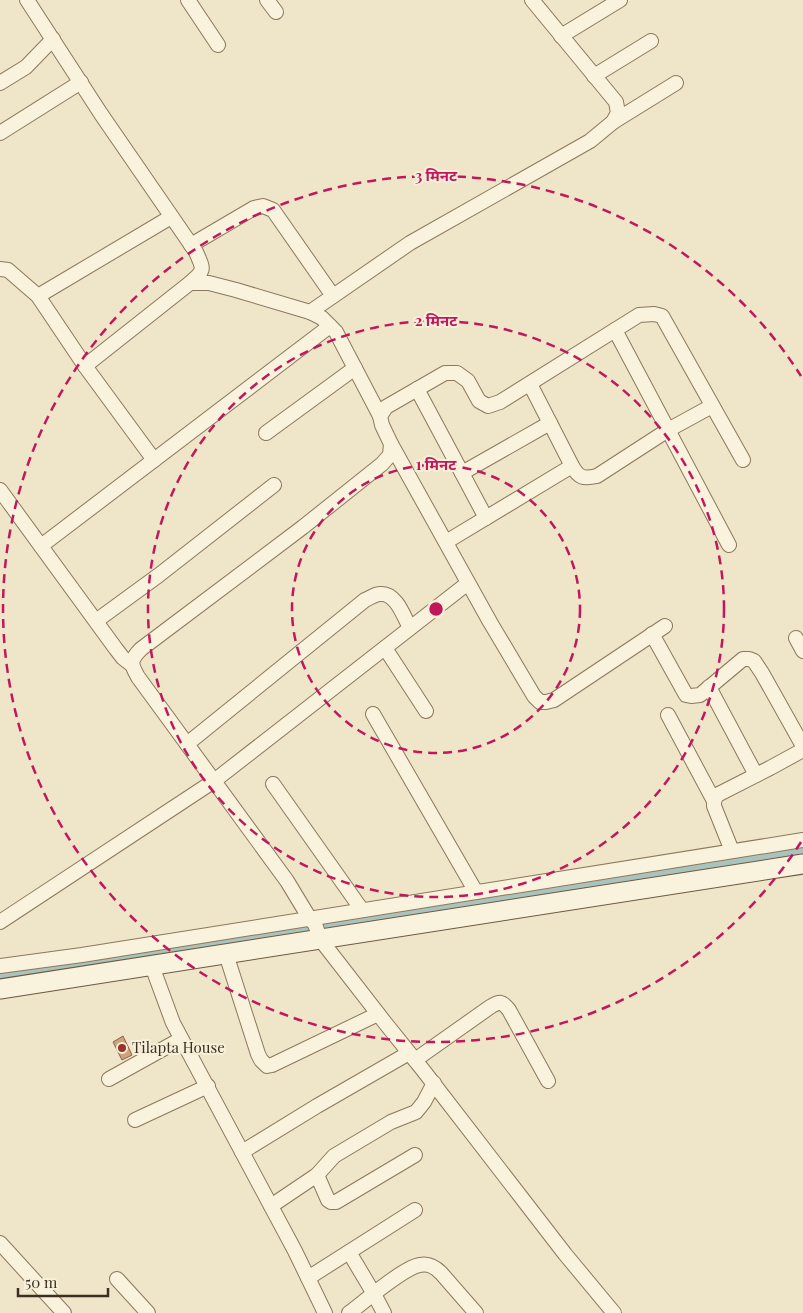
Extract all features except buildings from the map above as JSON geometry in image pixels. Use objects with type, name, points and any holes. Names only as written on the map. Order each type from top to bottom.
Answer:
[{"type":"street","points":[[27,0],[196,252],[202,266],[200,274],[190,283],[85,366]]},
{"type":"street","points":[[188,0],[218,45]]},
{"type":"street","points":[[268,0],[276,12]]},
{"type":"street","points":[[532,0],[616,102],[618,113],[613,122]]},
{"type":"street","points":[[561,36],[620,0]]},
{"type":"street","points":[[0,83],[26,67],[53,39]]},
{"type":"street","points":[[594,76],[651,41]]},
{"type":"street","points":[[0,133],[81,82]]},
{"type":"street","points":[[310,312],[410,243],[590,141],[613,122],[676,83]]},
{"type":"street","points":[[191,245],[254,208],[263,206],[272,210],[333,296]]},
{"type":"street","points":[[38,296],[171,217]]},
{"type":"street","points":[[0,269],[8,270],[38,296],[85,366],[154,460]]},
{"type":"street","points":[[190,283],[209,283],[310,312],[322,318],[336,332],[380,416],[391,444],[468,583],[534,696],[540,702],[554,700],[665,626]]},
{"type":"street","points":[[380,416],[386,407],[446,373],[457,373],[468,381],[479,400],[488,406],[500,402],[639,315],[654,314],[662,316],[742,460]]},
{"type":"street","points":[[41,546],[330,326]]},
{"type":"street","points":[[615,330],[729,545]]},
{"type":"street","points":[[266,434],[355,368]]},
{"type":"street","points":[[530,384],[572,466],[578,476],[586,478],[597,476],[668,430],[712,406]]},
{"type":"street","points":[[417,389],[486,518]]},
{"type":"street","points":[[462,473],[550,423]]},
{"type":"street","points":[[132,665],[135,655],[140,649],[382,464],[390,455],[391,444]]},
{"type":"street","points":[[446,542],[572,466]]},
{"type":"street","points":[[96,621],[159,576],[274,485]]},
{"type":"street","points":[[0,490],[123,658],[132,665],[138,677],[287,881],[316,929],[378,1014],[434,1083],[559,1246],[614,1313]]},
{"type":"street","points":[[0,922],[214,781],[468,583]]},
{"type":"street","points":[[187,744],[365,600],[380,594],[388,594],[396,602],[410,628]]},
{"type":"street","points":[[652,634],[686,696],[700,695],[743,659],[754,661],[803,748],[717,795],[714,800]]},
{"type":"street","points":[[796,638],[803,651]]},
{"type":"street","points":[[385,648],[426,712]]},
{"type":"street","points":[[709,687],[756,775]]},
{"type":"street","points":[[373,714],[476,892]]},
{"type":"street","points":[[668,715],[714,800],[715,811],[732,851]]},
{"type":"street","points":[[273,784],[362,910]]},
{"type":"street","points":[[0,989],[226,954],[316,929],[362,910],[803,840]]},
{"type":"street","points":[[0,966],[316,929],[803,864]]},
{"type":"street","points":[[226,954],[258,1054],[267,1066],[272,1066],[378,1014]]},
{"type":"street","points":[[152,966],[166,1006],[182,1039],[271,1206],[325,1313]]},
{"type":"street","points":[[242,1152],[317,1106],[412,1056],[490,1007],[502,1002],[509,1010],[548,1081]]},
{"type":"street","points":[[109,1079],[182,1039]]},
{"type":"street","points":[[271,1206],[317,1175],[334,1156],[391,1122],[416,1112],[424,1102],[434,1083]]},
{"type":"street","points":[[135,1120],[208,1086]]},
{"type":"street","points":[[317,1175],[328,1200],[336,1202],[415,1155]]},
{"type":"street","points":[[308,1278],[415,1210]]},
{"type":"street","points":[[0,1243],[64,1313]]},
{"type":"street","points":[[349,1252],[384,1313]]},
{"type":"street","points":[[349,1313],[407,1270],[427,1264],[435,1267],[476,1313]]},
{"type":"street","points":[[117,1279],[148,1313]]},
{"type":"waterway","points":[[0,978],[803,849]]},
{"type":"place","name":"Tilapta House","points":[[122,1048]]}]
